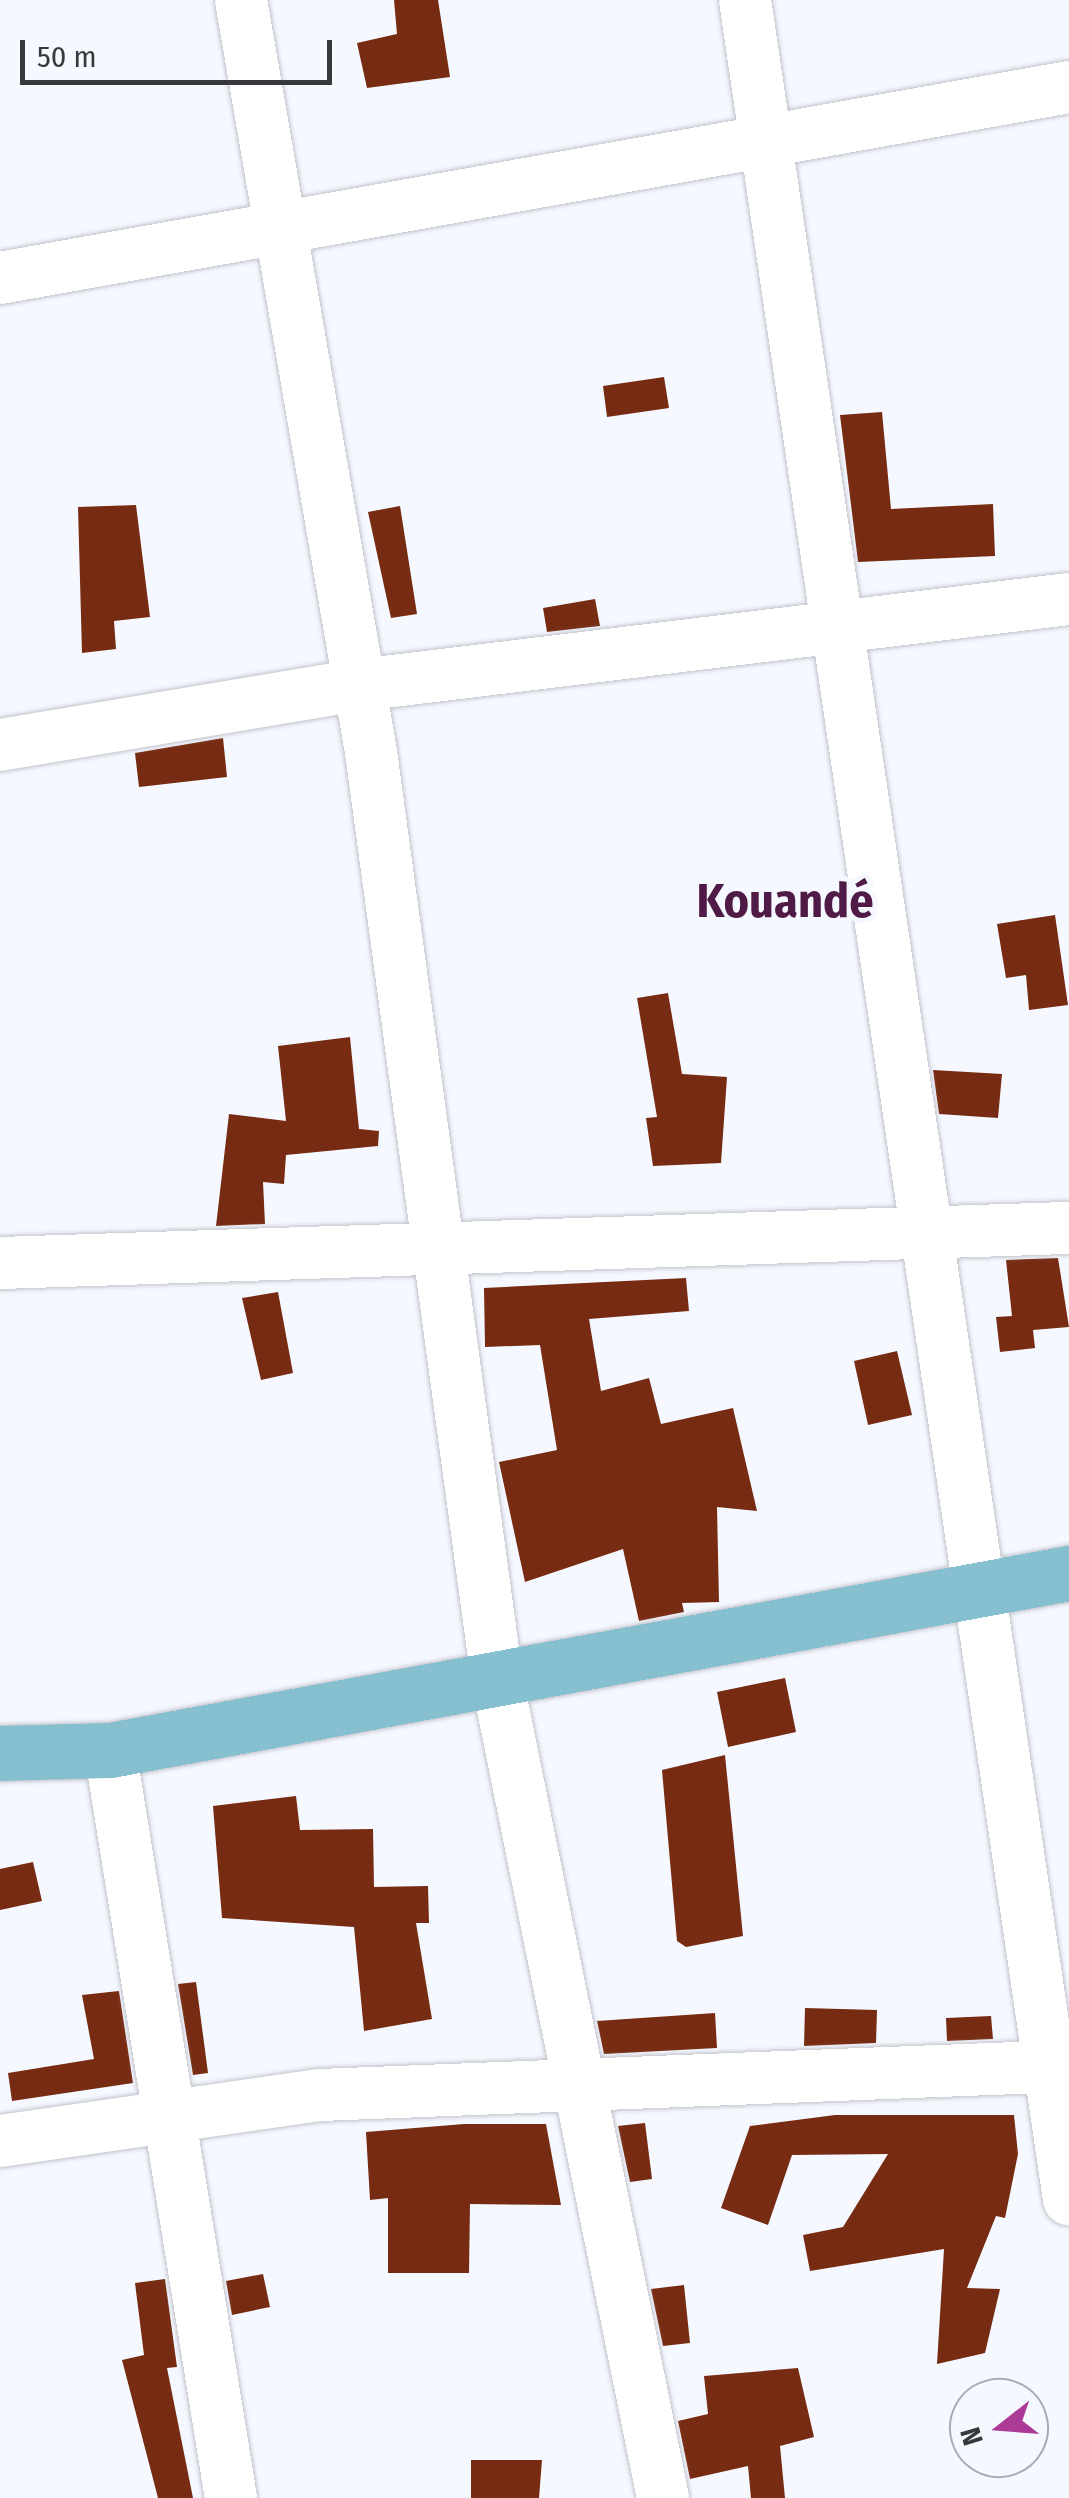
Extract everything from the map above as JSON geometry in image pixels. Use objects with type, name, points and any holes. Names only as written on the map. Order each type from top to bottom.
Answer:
[{"type":"main road","points":[[0,1753],[110,1750],[1069,1574]]},
{"type":"street","points":[[241,0],[360,685],[497,1679],[663,2498]]},
{"type":"street","points":[[745,0],[980,1590],[1059,2067],[1069,2199]]},
{"type":"street","points":[[0,278],[1069,87]]},
{"type":"street","points":[[0,746],[360,685],[1069,599]]},
{"type":"street","points":[[0,1263],[1069,1228]]},
{"type":"street","points":[[110,1750],[231,2498]]},
{"type":"street","points":[[0,2141],[320,2095],[1059,2067]]},
{"type":"building","points":[[394,0],[438,0],[450,77],[367,88],[357,43],[397,34]]},
{"type":"building","points":[[664,377],[669,408],[607,417],[603,386]]},
{"type":"building","points":[[882,412],[891,509],[993,504],[995,556],[858,562],[840,415]]},
{"type":"building","points":[[136,505],[150,617],[114,621],[116,649],[82,653],[78,507]]},
{"type":"building","points":[[400,506],[417,614],[391,618],[368,512]]},
{"type":"building","points":[[595,599],[600,626],[547,632],[543,608]]},
{"type":"building","points":[[223,738],[227,777],[139,787],[135,753]]},
{"type":"building","points":[[1055,915],[1068,1005],[1029,1010],[1026,975],[1006,978],[997,924]]},
{"type":"building","points":[[668,993],[682,1074],[727,1077],[721,1163],[653,1166],[646,1118],[657,1117],[637,998]]},
{"type":"building","points":[[350,1037],[359,1129],[379,1131],[378,1146],[286,1155],[284,1184],[263,1182],[265,1224],[216,1226],[229,1114],[286,1121],[278,1046]]},
{"type":"building","points":[[933,1070],[1002,1074],[998,1118],[939,1114]]},
{"type":"building","points":[[1058,1258],[1069,1327],[1033,1330],[1035,1348],[1000,1352],[996,1317],[1012,1316],[1006,1260]]},
{"type":"building","points":[[686,1278],[689,1311],[589,1319],[601,1391],[649,1378],[661,1424],[733,1408],[757,1511],[717,1507],[719,1602],[682,1603],[684,1612],[639,1621],[623,1549],[525,1582],[499,1462],[557,1450],[540,1345],[485,1347],[484,1288]]},
{"type":"building","points":[[278,1292],[293,1373],[261,1380],[242,1298]]},
{"type":"building","points":[[897,1351],[912,1415],[868,1425],[854,1361]]},
{"type":"building","points":[[785,1678],[796,1732],[728,1747],[717,1692]]},
{"type":"building","points":[[725,1755],[743,1936],[686,1947],[677,1941],[662,1770]]},
{"type":"building","points":[[296,1796],[300,1830],[373,1829],[374,1887],[428,1886],[429,1923],[416,1923],[432,2019],[364,2031],[354,1927],[222,1918],[213,1806]]},
{"type":"building","points":[[33,1862],[42,1901],[0,1910],[0,1869]]},
{"type":"building","points":[[196,1982],[208,2073],[193,2075],[178,1984]]},
{"type":"building","points":[[119,1991],[133,2083],[12,2101],[8,2073],[94,2059],[82,1995]]},
{"type":"building","points":[[805,2008],[877,2010],[876,2043],[804,2046]]},
{"type":"building","points":[[715,2013],[717,2048],[604,2054],[597,2021]]},
{"type":"building","points":[[991,2016],[993,2039],[947,2041],[946,2018]]},
{"type":"building","points":[[835,2115],[1014,2115],[1018,2154],[1005,2218],[996,2216],[967,2288],[1000,2289],[985,2353],[937,2364],[944,2249],[810,2271],[803,2235],[843,2227],[888,2154],[792,2155],[768,2225],[721,2208],[750,2126]]},
{"type":"building","points":[[645,2123],[652,2179],[630,2182],[618,2126]]},
{"type":"building","points":[[464,2124],[546,2124],[561,2205],[470,2204],[469,2273],[388,2273],[388,2198],[370,2200],[366,2132]]},
{"type":"building","points":[[263,2274],[270,2307],[232,2315],[226,2281]]},
{"type":"building","points":[[165,2279],[177,2367],[167,2368],[193,2498],[158,2498],[122,2360],[144,2355],[135,2283]]},
{"type":"building","points":[[684,2285],[690,2343],[663,2346],[651,2289]]},
{"type":"building","points":[[798,2368],[814,2437],[780,2446],[785,2498],[751,2498],[748,2466],[690,2479],[678,2421],[708,2414],[704,2376]]},
{"type":"building","points":[[471,2460],[542,2460],[539,2498],[471,2498]]},
{"type":"district","name":"Kouandé","points":[[785,902]]}]
